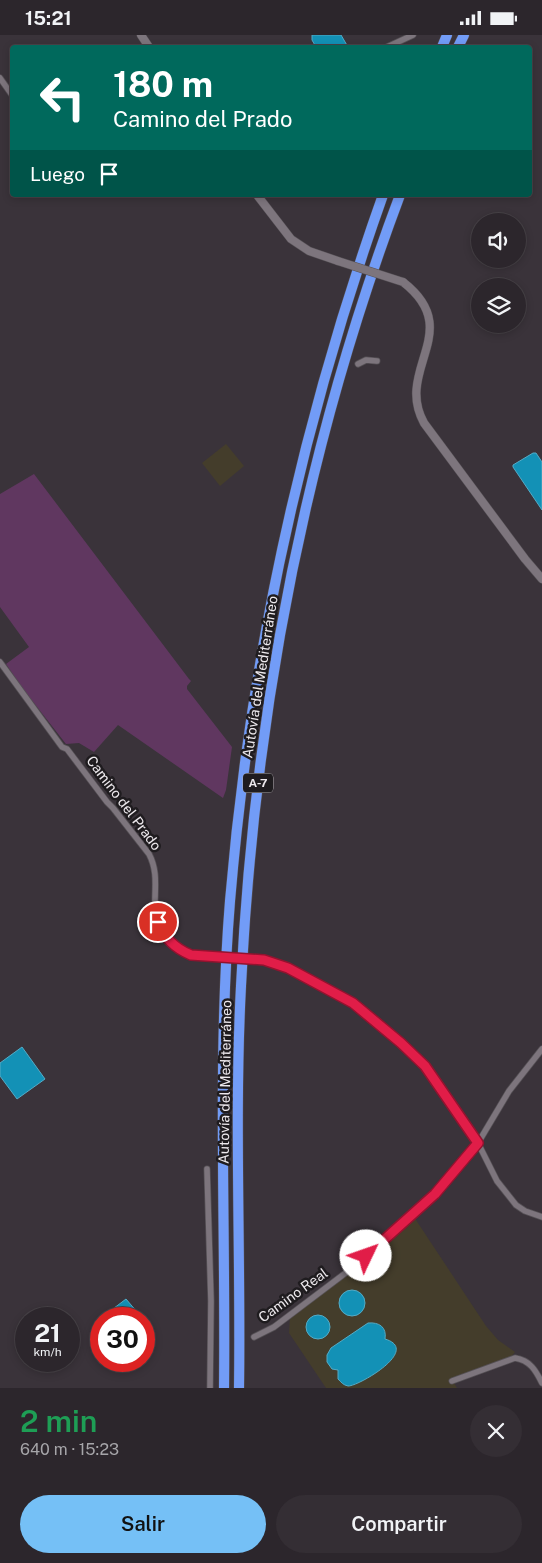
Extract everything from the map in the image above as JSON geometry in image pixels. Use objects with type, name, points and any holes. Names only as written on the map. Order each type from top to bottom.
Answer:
[{"type":"highway","name":"Autovía del Mediterráneo","points":[[224,1388],[222,1190],[224,1014],[230,901],[243,775],[270,609],[290,509],[331,355],[382,197]]},
{"type":"highway","name":"Autovía del Mediterráneo","points":[[239,1388],[238,1078],[240,987],[250,855],[261,753],[287,598],[314,476],[333,402],[377,257],[399,197]]},
{"type":"main road","points":[[258,197],[290,239],[309,251],[403,282],[423,302],[428,312],[430,327],[429,339],[416,385],[418,412],[424,423],[524,559],[542,579]]},
{"type":"street","points":[[391,45],[413,35]]},
{"type":"street","points":[[0,78],[10,92]]},
{"type":"street","points":[[358,364],[366,360],[377,361]]},
{"type":"street","name":"Camino del Prado","points":[[0,662],[62,747],[67,749],[106,802],[113,808],[149,854],[156,875],[155,913],[164,935],[171,943],[180,951],[191,955],[264,960],[288,968],[353,1003],[401,1043],[425,1066],[478,1143],[497,1181],[516,1205],[525,1211],[542,1217]]},
{"type":"street","name":"Camino Real","points":[[254,1337],[274,1327],[364,1259],[435,1194],[478,1143],[509,1091],[542,1049]]},
{"type":"street","points":[[207,1169],[211,1301],[210,1388]]},
{"type":"street","points":[[452,1381],[516,1358],[529,1363],[536,1371],[542,1383]]},
{"type":"shaded area","points":[[226,444],[244,466],[220,486],[202,463]]},
{"type":"shaded area","points":[[34,474],[191,681],[187,689],[232,747],[226,790],[223,798],[118,725],[94,752],[79,743],[66,744],[6,664],[29,647],[0,607],[0,494]]},
{"type":"shaded area","points":[[414,1217],[486,1326],[498,1340],[515,1352],[511,1357],[451,1378],[457,1388],[326,1388],[289,1333],[290,1317],[368,1259]]},
{"type":"water","points":[[312,35],[341,35],[347,45],[315,45]]},
{"type":"water","points":[[536,453],[542,462],[542,510],[513,467],[513,465]]},
{"type":"water","points":[[22,1047],[45,1079],[17,1099],[0,1076],[0,1063]]},
{"type":"water","points":[[352,1290],[361,1294],[365,1303],[361,1312],[352,1316],[343,1312],[339,1303],[343,1294]]},
{"type":"water","points":[[126,1299],[133,1307],[115,1307]]},
{"type":"water","points":[[313,1315],[323,1315],[330,1322],[330,1332],[323,1339],[313,1339],[306,1332],[306,1322]]},
{"type":"water","points":[[368,1323],[379,1324],[383,1328],[385,1339],[394,1344],[396,1351],[392,1359],[384,1367],[363,1381],[346,1386],[338,1379],[338,1370],[332,1369],[327,1362],[327,1355],[331,1348]]},
{"type":"route","points":[[158,922],[164,935],[180,951],[206,957],[273,962],[288,968],[353,1003],[401,1043],[425,1066],[478,1143],[435,1194],[366,1256]]}]
